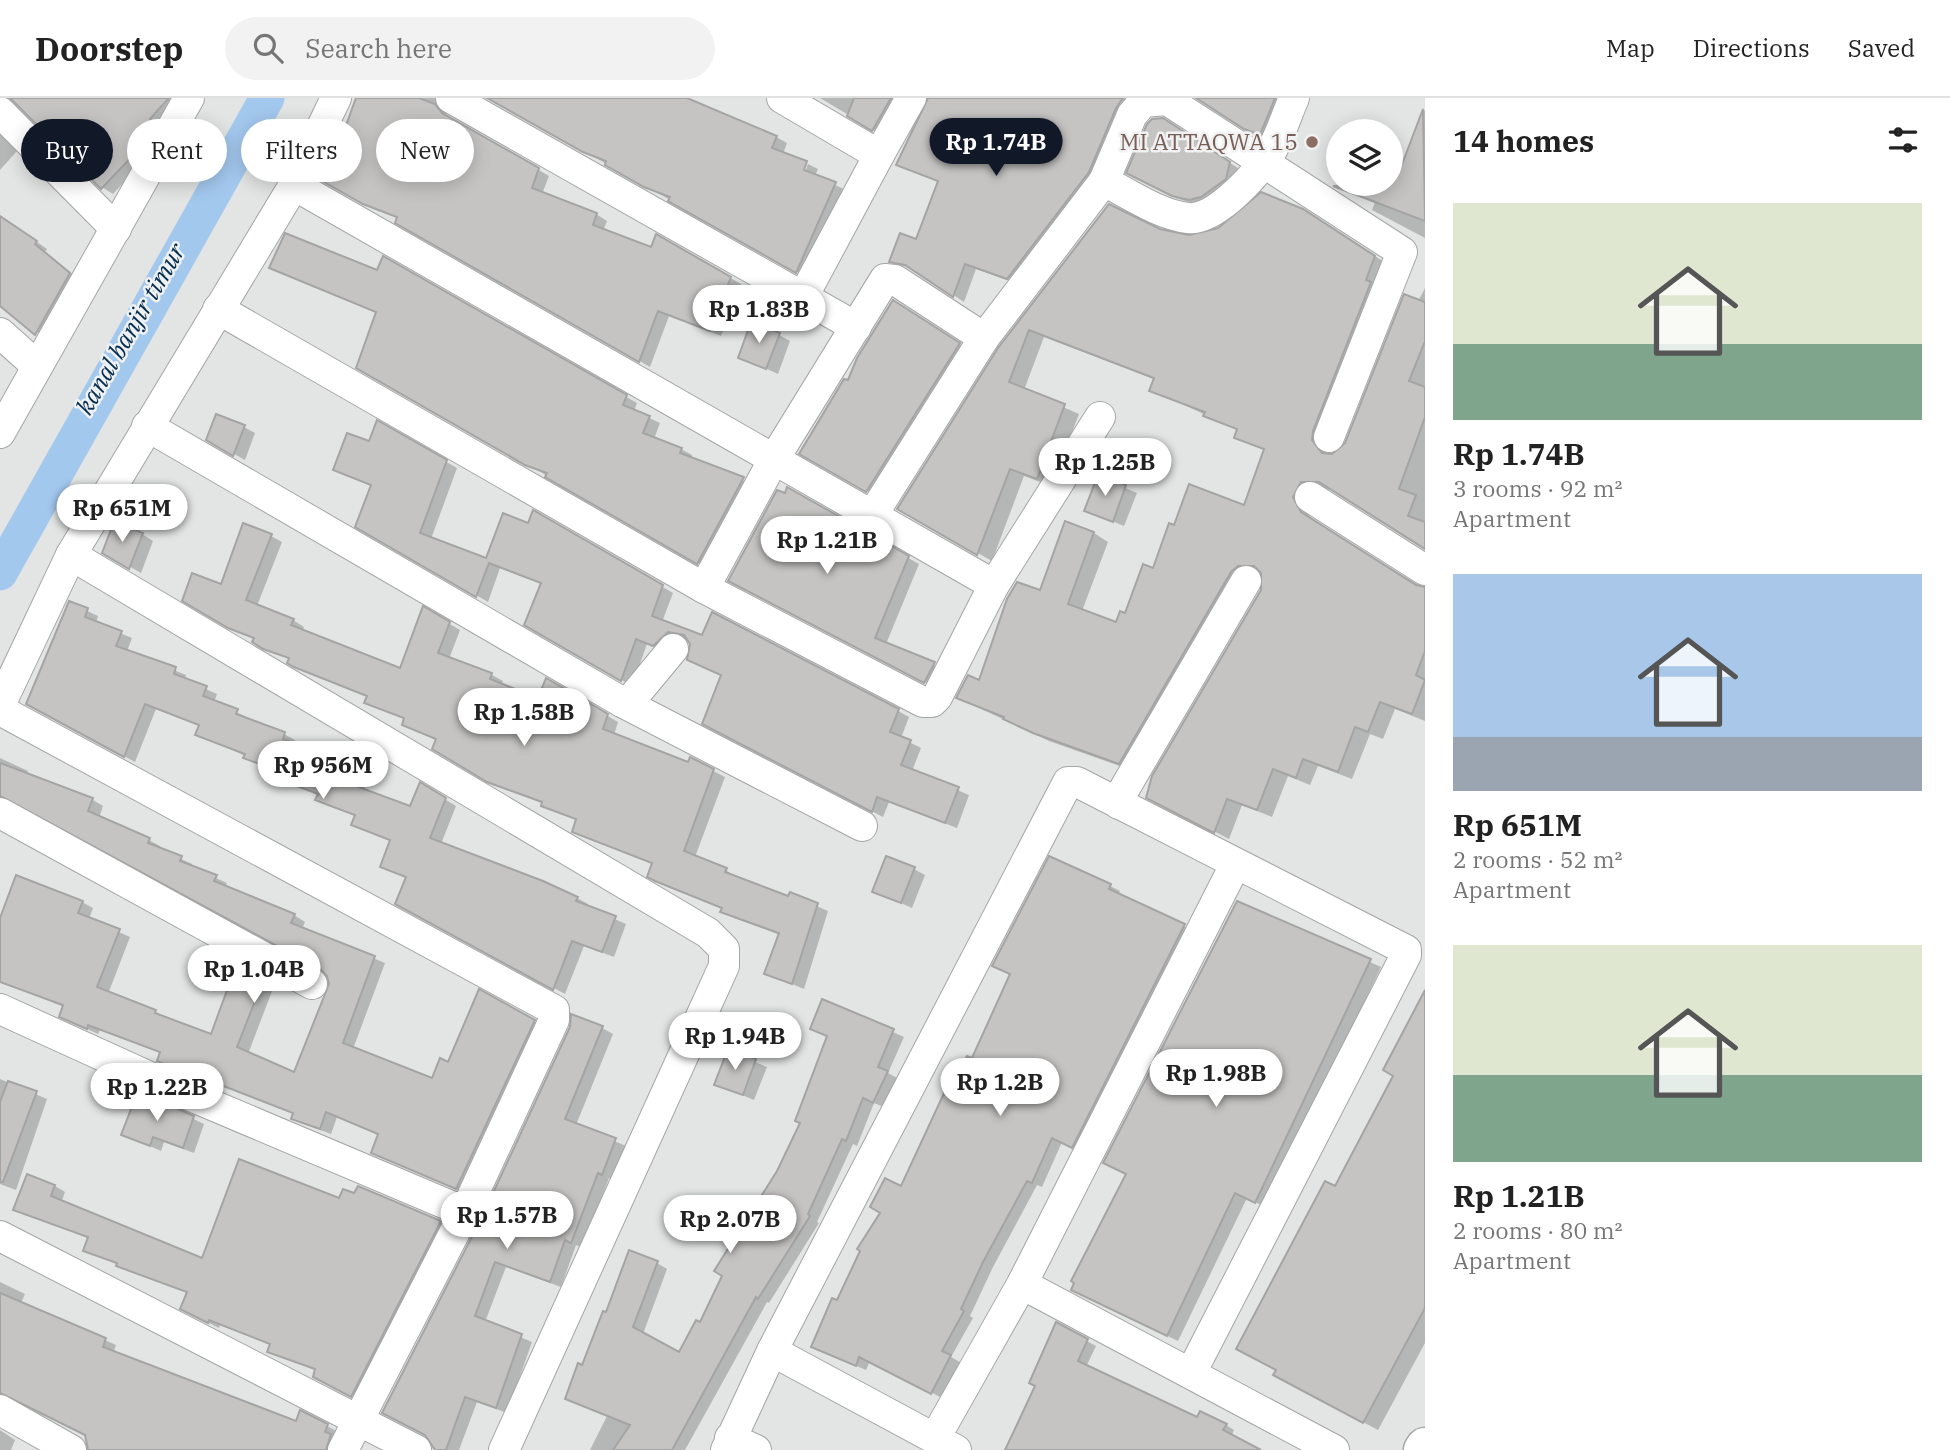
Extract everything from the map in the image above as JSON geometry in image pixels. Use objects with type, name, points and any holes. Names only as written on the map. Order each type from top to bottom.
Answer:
[{"type":"street","points":[[0,433],[189,98]]},
{"type":"street","points":[[336,98],[294,185],[71,555],[0,707],[554,1010],[554,1020],[465,1212],[343,1450]]},
{"type":"street","points":[[451,98],[856,327]]},
{"type":"street","points":[[782,98],[880,155]]},
{"type":"street","points":[[803,297],[911,98]]},
{"type":"street","points":[[1104,181],[1169,213],[1188,218],[1203,218],[1217,210],[1265,162],[1294,98]]},
{"type":"street","points":[[873,514],[984,338],[1104,181],[1132,116],[1143,102],[1167,100],[1402,251],[1329,437]]},
{"type":"street","points":[[0,112],[116,229]]},
{"type":"street","points":[[294,185],[994,585]]},
{"type":"street","points":[[704,588],[774,458],[885,279],[895,280],[984,338]]},
{"type":"street","points":[[218,309],[704,588],[923,702],[932,702],[937,697],[994,585],[1100,417]]},
{"type":"street","points":[[0,333],[37,366]]},
{"type":"street","points":[[147,426],[622,702],[862,826]]},
{"type":"street","points":[[1310,497],[1425,570]]},
{"type":"street","points":[[71,555],[557,841],[708,933],[724,949],[724,966],[504,1450]]},
{"type":"street","points":[[1119,804],[1122,793],[1246,581]]},
{"type":"street","points":[[622,702],[629,702],[673,649]]},
{"type":"street","points":[[737,1446],[772,1351],[1068,782],[1077,782],[1235,865],[1401,945],[1406,955],[1191,1373]]},
{"type":"street","points":[[0,813],[312,984]]},
{"type":"street","points":[[772,1351],[946,1444],[1021,1284],[1235,865]]},
{"type":"street","points":[[0,1009],[198,1099],[465,1212]]},
{"type":"street","points":[[0,1236],[358,1417],[416,1450]]},
{"type":"street","points":[[1021,1284],[1334,1450]]},
{"type":"street","points":[[0,1410],[71,1450]]},
{"type":"building","points":[[10,98],[169,98],[150,119],[127,119],[127,162],[113,176],[113,119],[31,119]]},
{"type":"building","points":[[356,98],[419,98],[435,104],[442,113],[453,119],[376,119],[376,182],[474,182],[474,131],[539,168],[532,188],[597,213],[593,225],[651,247],[656,234],[731,277],[710,331],[658,311],[639,362],[395,223],[397,217],[363,204],[324,182],[362,182],[362,119],[348,119]]},
{"type":"building","points":[[487,98],[687,98],[777,136],[772,148],[807,161],[804,170],[836,182],[796,273],[668,201],[670,197],[644,187],[605,165],[606,161],[583,152]]},
{"type":"building","points":[[854,98],[891,98],[872,131],[847,116]]},
{"type":"building","points":[[928,98],[1123,98],[1116,108],[1089,172],[1007,279],[965,264],[953,297],[905,265],[889,262],[900,233],[916,239],[938,181],[896,165]]},
{"type":"building","points":[[1196,98],[1275,98],[1260,135],[1244,129]]},
{"type":"building","points":[[1423,109],[1425,221],[1359,196],[1403,196],[1403,162]]},
{"type":"building","points":[[1163,118],[1230,162],[1226,179],[1201,197],[1189,200],[1172,196],[1126,173],[1147,124],[1152,119]]},
{"type":"building","points":[[94,182],[108,182],[101,189]]},
{"type":"building","points":[[1261,192],[1303,209],[1375,256],[1366,280],[1371,282],[1313,431],[1312,440],[1322,453],[1332,454],[1345,443],[1404,294],[1425,302],[1425,341],[1409,381],[1425,387],[1425,417],[1399,489],[1416,495],[1408,516],[1425,522],[1425,549],[1319,482],[1301,482],[1293,497],[1301,512],[1416,585],[1425,587],[1425,651],[1416,675],[1425,680],[1412,714],[1380,702],[1368,732],[1355,727],[1338,772],[1303,759],[1296,778],[1273,769],[1257,810],[1227,799],[1214,833],[1146,798],[1152,776],[1261,590],[1261,573],[1254,566],[1238,566],[1231,572],[1119,764],[1033,733],[1003,719],[1004,717],[956,698],[968,675],[979,680],[1007,599],[1017,582],[1040,590],[1065,521],[1094,532],[1068,604],[1116,622],[1120,611],[1125,613],[1143,564],[1153,568],[1169,523],[1174,525],[1189,484],[1244,505],[1264,449],[1234,438],[1237,429],[1203,416],[1205,412],[1149,391],[1154,378],[1029,330],[1009,382],[1065,404],[1037,479],[1010,469],[977,555],[897,509],[998,348],[1109,204],[1160,229],[1189,235],[1218,228]]},
{"type":"building","points":[[0,216],[37,241],[35,244],[70,273],[35,335],[0,306]]},
{"type":"building","points":[[285,233],[377,270],[383,256],[627,395],[623,405],[650,416],[643,433],[682,448],[680,453],[744,477],[697,564],[545,477],[547,473],[525,465],[356,368],[376,312],[269,268]]},
{"type":"building","points":[[893,300],[960,343],[866,492],[799,454],[844,379],[848,380],[857,358]]},
{"type":"building","points":[[751,322],[780,333],[766,369],[738,358]]},
{"type":"building","points":[[216,414],[245,425],[233,456],[206,440]]},
{"type":"building","points":[[377,420],[447,460],[420,533],[486,558],[503,513],[528,523],[533,510],[663,585],[652,616],[702,635],[712,612],[899,709],[890,732],[911,740],[901,765],[959,787],[945,823],[877,797],[872,812],[702,724],[721,675],[687,660],[690,644],[684,635],[668,632],[653,646],[636,639],[621,681],[524,625],[541,583],[489,563],[476,597],[355,527],[371,485],[333,470],[347,433],[369,441]]},
{"type":"building","points":[[1098,475],[1126,485],[1113,522],[1084,511]]},
{"type":"building","points":[[787,487],[909,556],[875,638],[935,662],[924,683],[728,581],[777,490],[785,493]]},
{"type":"building","points":[[114,522],[143,533],[129,569],[102,553]]},
{"type":"building","points":[[243,523],[272,534],[246,600],[294,619],[291,625],[400,668],[423,606],[450,622],[438,653],[492,673],[490,679],[538,698],[546,678],[608,714],[603,729],[688,762],[690,757],[714,769],[684,851],[727,868],[725,872],[788,896],[790,892],[818,903],[792,984],[764,974],[779,933],[720,912],[722,908],[647,877],[652,863],[572,832],[576,819],[541,806],[542,802],[487,782],[432,749],[436,739],[402,725],[404,718],[364,703],[367,696],[294,667],[287,663],[289,658],[263,649],[252,642],[254,638],[228,628],[182,601],[192,573],[221,584]]},
{"type":"building","points":[[69,601],[88,608],[85,617],[122,631],[116,646],[176,667],[174,674],[207,686],[203,696],[238,709],[236,714],[285,732],[283,739],[318,753],[316,760],[357,775],[353,785],[410,806],[420,782],[446,798],[430,838],[543,881],[578,897],[576,901],[616,916],[602,952],[572,941],[553,990],[395,904],[406,877],[380,867],[390,840],[351,825],[355,815],[315,800],[318,794],[276,778],[279,771],[243,758],[245,754],[195,735],[199,725],[145,704],[124,757],[26,704]]},
{"type":"building","points":[[0,763],[93,798],[88,811],[150,838],[148,843],[182,856],[180,861],[217,875],[214,881],[295,914],[291,923],[375,956],[343,1043],[432,1078],[440,1058],[448,1062],[479,989],[535,1020],[456,1189],[371,1153],[378,1134],[326,1112],[320,1129],[291,1119],[293,1113],[208,1080],[205,1083],[157,1061],[160,1052],[88,1025],[87,1029],[59,1017],[63,1005],[0,982],[0,918],[16,875],[83,901],[78,913],[120,929],[97,987],[156,1010],[155,1013],[211,1034],[237,963],[264,978],[237,1047],[294,1072],[329,984],[327,976],[320,969],[0,796]]},
{"type":"building","points":[[886,856],[915,867],[901,903],[872,892]]},
{"type":"building","points":[[1049,856],[1111,884],[1109,889],[1185,924],[1072,1148],[1052,1138],[1032,1183],[1027,1181],[983,1262],[961,1309],[964,1311],[942,1351],[951,1355],[931,1394],[859,1357],[856,1366],[811,1347],[832,1298],[837,1300],[860,1251],[857,1249],[880,1213],[870,1207],[885,1178],[901,1186],[945,1091],[948,1092],[967,1056],[972,1058],[1010,974],[992,966]]},
{"type":"building","points":[[1237,901],[1371,959],[1255,1203],[1235,1193],[1167,1336],[1071,1290],[1074,1283],[1071,1281],[1126,1174],[1103,1163]]},
{"type":"building","points":[[1425,990],[1425,1308],[1363,1423],[1273,1375],[1276,1370],[1236,1349],[1325,1181],[1335,1186],[1393,1076],[1383,1070]]},
{"type":"building","points":[[822,999],[894,1029],[878,1067],[888,1071],[873,1103],[863,1098],[846,1141],[842,1139],[808,1214],[810,1216],[758,1299],[756,1297],[672,1450],[613,1450],[630,1425],[565,1399],[578,1363],[582,1365],[603,1311],[606,1312],[629,1250],[658,1261],[633,1327],[679,1352],[696,1320],[700,1322],[722,1276],[714,1271],[777,1171],[800,1123],[795,1121],[827,1036],[810,1029]]},
{"type":"building","points":[[571,1014],[603,1026],[565,1119],[616,1138],[602,1175],[598,1173],[571,1243],[565,1240],[550,1282],[495,1262],[475,1316],[522,1334],[496,1408],[465,1397],[446,1450],[435,1450],[425,1435],[382,1413],[481,1219],[570,1027]]},
{"type":"building","points":[[728,1049],[756,1059],[743,1095],[714,1085]]},
{"type":"building","points":[[8,1081],[37,1091],[3,1182],[0,1182],[0,1102]]},
{"type":"building","points":[[145,1094],[194,1116],[183,1148],[153,1137],[150,1146],[121,1135],[135,1099],[142,1101]]},
{"type":"building","points":[[239,1159],[339,1198],[343,1189],[354,1193],[358,1186],[441,1221],[351,1397],[313,1377],[315,1369],[267,1352],[270,1344],[209,1320],[208,1323],[180,1309],[187,1292],[83,1251],[88,1237],[13,1210],[27,1174],[55,1185],[51,1196],[202,1258]]},
{"type":"building","points":[[0,1293],[106,1338],[103,1347],[296,1421],[300,1410],[328,1424],[325,1432],[331,1434],[326,1450],[88,1450],[85,1435],[0,1393]]},
{"type":"building","points":[[1056,1322],[1088,1339],[1078,1361],[1197,1417],[1200,1411],[1227,1424],[1223,1430],[1261,1450],[1005,1450],[1035,1386],[1029,1383]]},
{"type":"waterway","name":"kanal banjir timur","points":[[0,573],[267,98]]},
{"type":"place","name":"MI ATTAQWA 15","points":[[1312,142]]}]
